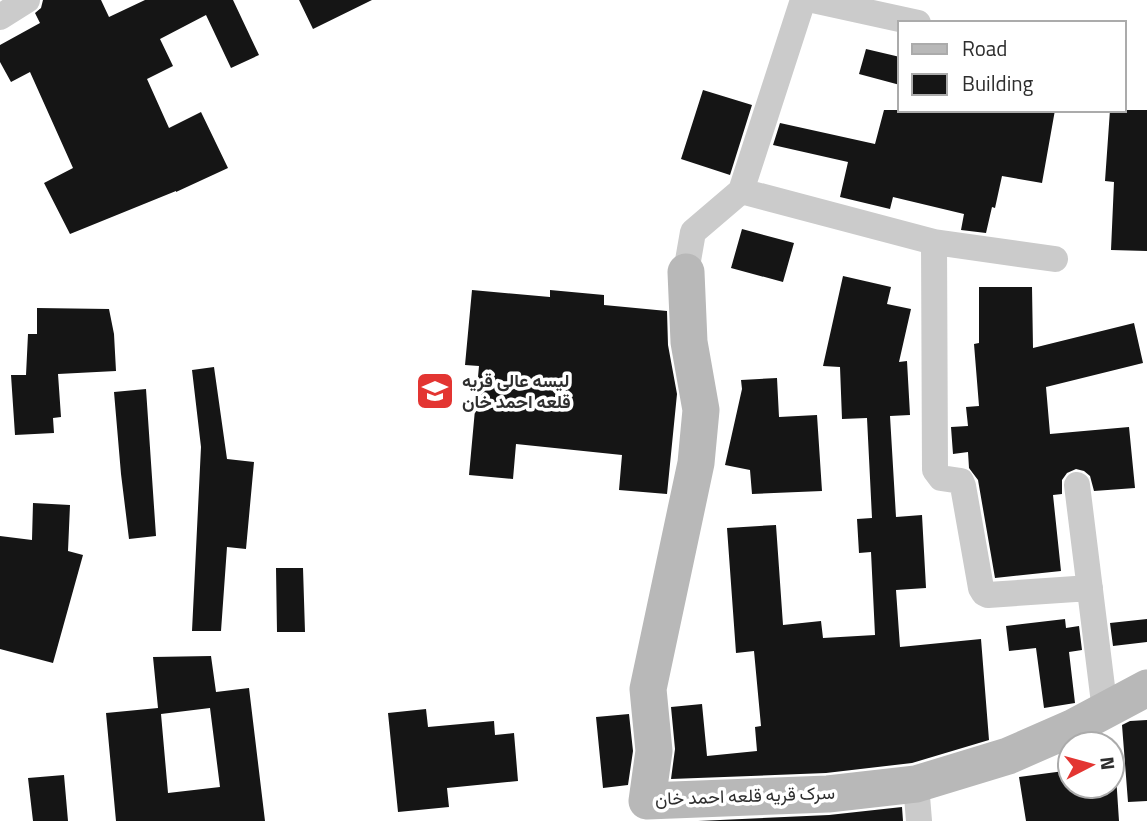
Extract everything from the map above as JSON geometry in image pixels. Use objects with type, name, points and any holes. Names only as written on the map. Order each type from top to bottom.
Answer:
[{"type":"street","points":[[0,17],[27,0]]},
{"type":"street","points":[[686,272],[693,232],[741,191],[803,0]]},
{"type":"street","points":[[813,0],[909,21]]},
{"type":"street","points":[[741,191],[934,242],[1055,258]]},
{"type":"street","points":[[934,242],[935,471],[941,478],[961,481],[981,588],[988,595],[1090,588]]},
{"type":"street","name":"سرک قریه قلعه احمد خان","points":[[686,272],[689,342],[701,410],[696,463],[648,689],[654,751],[649,811],[916,784],[1008,756],[1105,711],[1147,688]]},
{"type":"street","points":[[1077,485],[1105,711]]},
{"type":"street","points":[[916,784],[919,821]]},
{"type":"building","points":[[43,0],[101,0],[109,17],[145,0],[233,0],[259,55],[231,68],[206,15],[160,39],[173,66],[147,79],[169,128],[201,112],[228,168],[176,192],[70,234],[44,183],[73,168],[30,72],[11,82],[0,62],[0,45],[40,23],[35,13],[41,8]]},
{"type":"building","points":[[299,0],[372,0],[313,29]]},
{"type":"building","points":[[866,49],[898,57],[898,84],[859,74]]},
{"type":"building","points":[[703,90],[752,105],[730,175],[681,159]]},
{"type":"building","points":[[884,110],[1055,112],[1042,183],[1002,176],[986,233],[961,230],[964,214],[893,197],[890,209],[840,197],[848,162],[773,145],[780,123],[875,144]]},
{"type":"building","points":[[1147,110],[1147,251],[1111,250],[1114,182],[1105,181],[1110,112]]},
{"type":"building","points":[[742,229],[794,243],[783,282],[731,268]]},
{"type":"building","points":[[843,276],[891,287],[887,304],[911,309],[899,362],[907,361],[910,415],[890,416],[896,517],[922,515],[926,588],[896,590],[900,647],[981,639],[989,740],[912,763],[826,773],[671,779],[675,749],[671,707],[702,704],[707,756],[757,751],[755,727],[761,726],[754,651],[736,653],[727,528],[776,525],[783,625],[821,621],[823,638],[875,635],[871,552],[859,553],[857,519],[872,518],[867,418],[842,419],[840,367],[823,366]]},
{"type":"building","points":[[979,287],[1032,287],[1033,348],[1134,323],[1143,363],[1046,387],[1050,434],[1129,427],[1135,488],[1094,491],[1090,476],[1084,471],[1076,469],[1067,473],[1062,480],[1062,494],[1053,495],[1061,571],[995,578],[978,480],[969,468],[968,452],[953,454],[951,427],[968,426],[966,407],[979,406],[974,344],[979,343]]},
{"type":"building","points":[[472,290],[550,297],[550,290],[604,295],[604,305],[667,311],[668,345],[677,394],[667,494],[619,490],[622,455],[516,444],[513,479],[469,475],[479,366],[465,365]]},
{"type":"building","points":[[37,308],[109,309],[114,334],[116,371],[58,374],[61,417],[53,418],[54,433],[15,435],[11,375],[26,375],[28,334],[37,334]]},
{"type":"building","points":[[214,367],[227,459],[254,462],[246,549],[227,547],[221,631],[192,631],[201,447],[192,370]]},
{"type":"building","points":[[777,378],[779,417],[817,415],[822,491],[752,494],[750,470],[725,465],[742,389],[741,380]]},
{"type":"building","points":[[146,389],[156,536],[129,539],[114,392]]},
{"type":"building","points":[[33,503],[70,505],[68,551],[83,555],[53,663],[0,649],[0,536],[32,540]]},
{"type":"building","points":[[276,568],[303,568],[305,632],[277,632]]},
{"type":"building","points":[[1065,619],[1066,628],[1079,626],[1082,650],[1069,652],[1075,703],[1044,708],[1036,648],[1009,651],[1006,626]]},
{"type":"building","points":[[1147,619],[1147,642],[1113,646],[1110,623]]},
{"type":"building","points":[[211,656],[216,692],[249,688],[265,821],[116,821],[106,713],[158,708],[153,657]],"holes":[[[210,708],[220,787],[168,793],[161,714]]]},
{"type":"building","points":[[426,709],[428,727],[494,721],[495,735],[514,733],[518,781],[447,788],[449,807],[398,812],[388,713]]},
{"type":"building","points":[[629,714],[633,751],[628,785],[603,788],[596,717]]},
{"type":"building","points":[[1147,720],[1147,801],[1128,802],[1126,730],[1122,730],[1122,725],[1130,721]]},
{"type":"building","points":[[1056,772],[1056,800],[1118,800],[1119,821],[1026,821],[1019,777]]},
{"type":"building","points":[[64,775],[68,821],[33,821],[28,778]]},
{"type":"building","points":[[902,807],[903,821],[698,821],[829,815]]},
{"type":"place","name":"لیسه عالی قریه قلعه احمد خان","points":[[435,391]]}]
